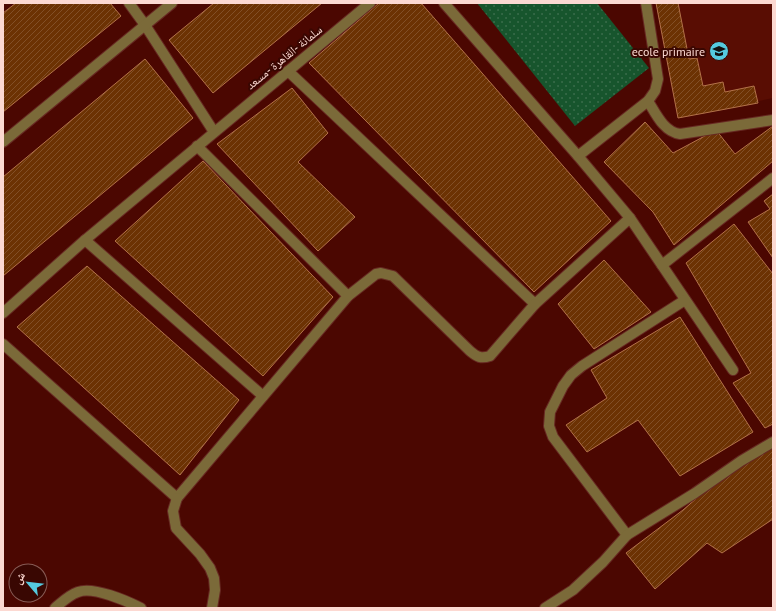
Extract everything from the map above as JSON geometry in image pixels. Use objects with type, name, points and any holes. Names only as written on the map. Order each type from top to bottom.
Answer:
[{"type":"street","points":[[129,3],[145,25],[214,132]]},
{"type":"street","points":[[3,142],[172,3]]},
{"type":"street","name":"سلمانة -القاهرة -مسعد","points":[[3,313],[85,240],[370,3]]},
{"type":"street","points":[[444,3],[578,156],[630,218],[733,370]]},
{"type":"street","points":[[578,156],[648,101],[655,91],[658,79],[646,3]]},
{"type":"street","points":[[288,71],[535,304]]},
{"type":"street","points":[[648,101],[669,131],[680,134],[773,120]]},
{"type":"street","points":[[197,146],[348,296]]},
{"type":"street","points":[[662,265],[773,178]]},
{"type":"street","points":[[212,608],[215,590],[214,578],[210,568],[200,554],[176,528],[173,511],[177,498],[348,296],[376,274],[381,273],[393,276],[470,351],[483,358],[490,356],[535,304],[630,218]]},
{"type":"street","points":[[85,240],[264,396]]},
{"type":"street","points":[[627,535],[553,437],[549,426],[550,412],[563,386],[582,366],[685,300]]},
{"type":"street","points":[[3,344],[177,498]]},
{"type":"street","points":[[545,608],[573,590],[603,562],[627,535],[773,442]]},
{"type":"street","points":[[55,608],[80,591],[90,590],[141,608]]},
{"type":"shaded area","name":"ecole primaire","points":[[656,3],[773,3],[773,98],[678,118]]},
{"type":"green space","points":[[477,3],[597,3],[649,68],[575,126]]},
{"type":"building","points":[[16,3],[110,3],[121,16],[3,112],[3,13]]},
{"type":"building","points":[[214,3],[322,3],[213,93],[169,40]]},
{"type":"building","points":[[379,3],[421,3],[611,221],[534,292],[309,63]]},
{"type":"building","points":[[656,3],[678,3],[689,59],[697,58],[703,86],[723,82],[725,92],[754,86],[758,103],[678,118]]},
{"type":"building","points":[[145,59],[193,118],[3,276],[3,177]]},
{"type":"building","points":[[292,88],[328,133],[298,162],[355,217],[318,251],[217,144]]},
{"type":"building","points":[[645,122],[673,153],[716,130],[735,154],[773,126],[773,161],[674,245],[653,212],[604,162]]},
{"type":"building","points":[[203,161],[333,297],[263,376],[115,241]]},
{"type":"building","points":[[773,194],[773,258],[748,222],[770,209],[764,201]]},
{"type":"building","points":[[734,224],[773,274],[773,424],[765,428],[733,383],[751,373],[686,263]]},
{"type":"building","points":[[604,260],[651,312],[594,349],[558,304]]},
{"type":"building","points":[[87,266],[239,400],[180,475],[17,327]]},
{"type":"building","points":[[680,317],[753,432],[680,476],[638,420],[587,452],[566,425],[607,398],[591,370]]},
{"type":"building","points":[[773,447],[773,519],[722,553],[707,543],[655,589],[626,553],[683,510],[719,479]]},
{"type":"place","name":"ecole primaire","points":[[719,51]]}]
